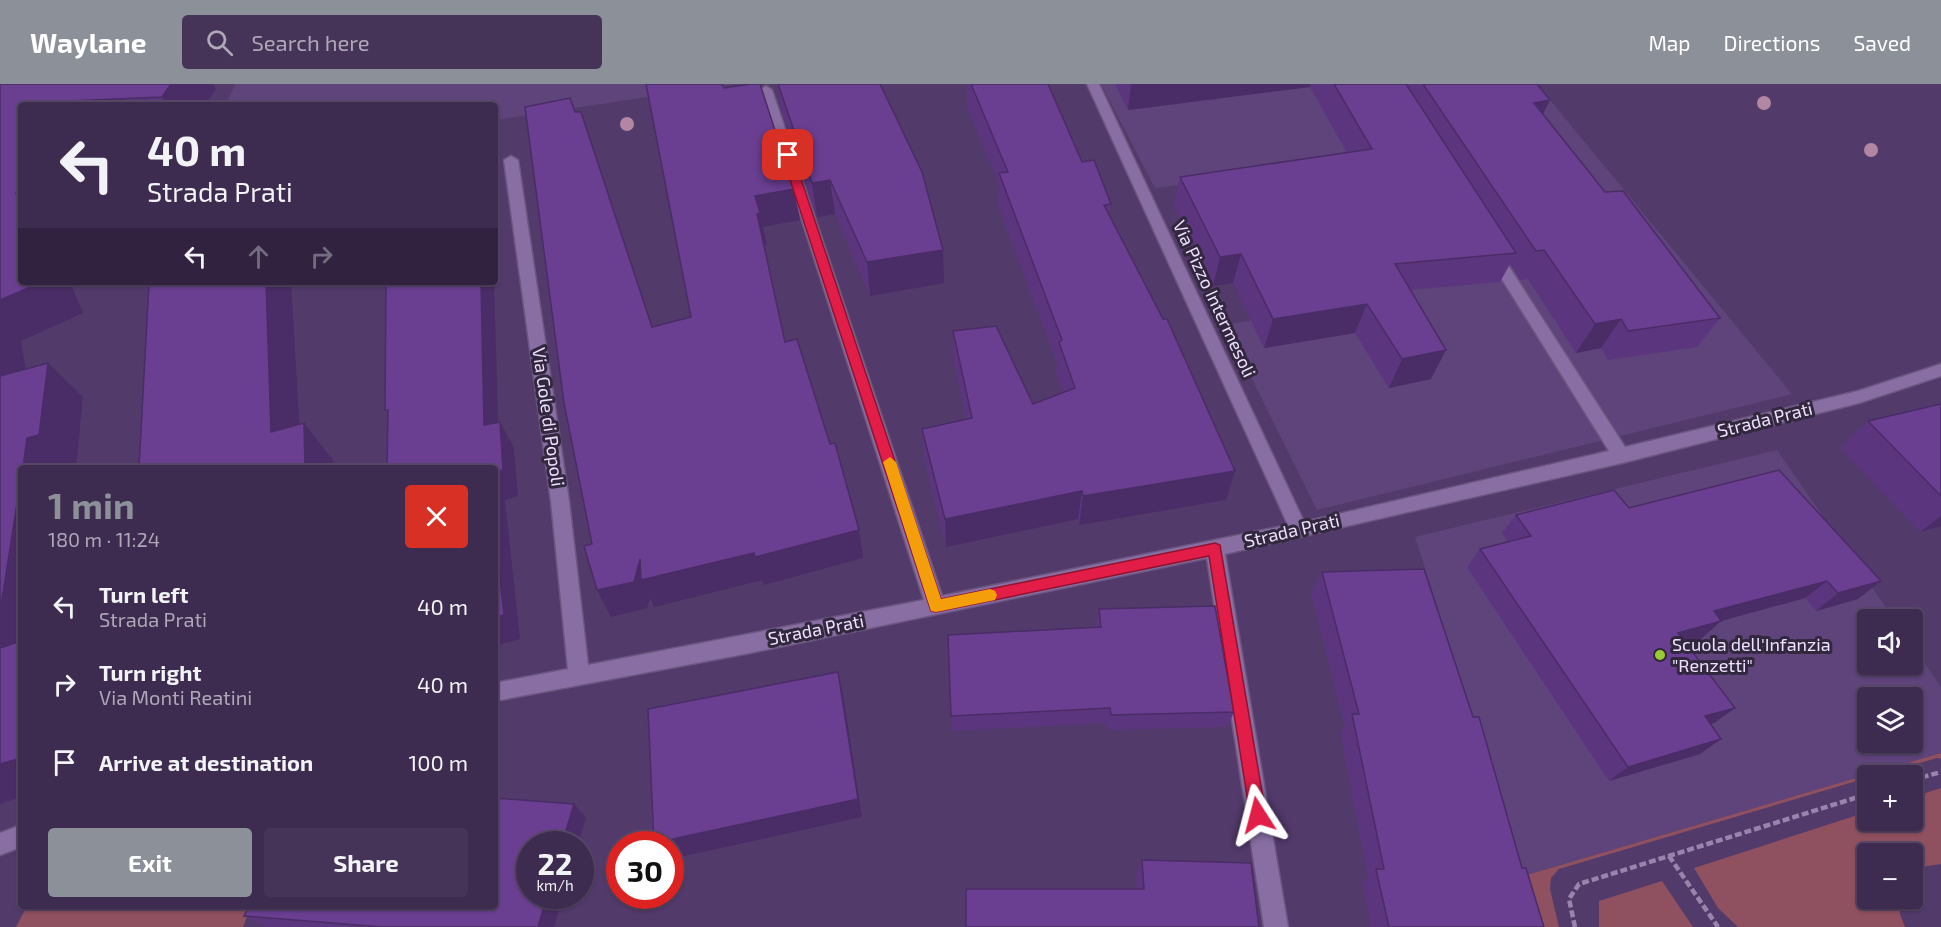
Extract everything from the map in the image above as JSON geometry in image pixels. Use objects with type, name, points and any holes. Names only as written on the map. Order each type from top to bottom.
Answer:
[{"type":"street","name":"Via Pizzo Intermesoli","points":[[1093,84],[1299,530]]},
{"type":"street","points":[[766,90],[936,606]]},
{"type":"street","name":"Via Gole di Popoli","points":[[511,160],[560,501],[579,676]]},
{"type":"street","points":[[1486,243],[1622,456]]},
{"type":"street","name":"Strada Prati","points":[[498,691],[1215,549],[1622,456],[1859,397],[1941,370]]},
{"type":"street","points":[[1215,549],[1276,927]]},
{"type":"street","points":[[0,844],[18,837]]},
{"type":"path","points":[[1923,777],[1941,772]]},
{"type":"path","points":[[1575,927],[1569,899],[1579,884],[1857,797]]},
{"type":"path","points":[[1669,856],[1718,927]]},
{"type":"shaded area","points":[[235,84],[734,84],[498,120],[498,102],[227,102]]},
{"type":"shaded area","points":[[1101,84],[1537,84],[1792,394],[1317,510],[1225,325],[1394,296],[1326,167],[1155,188]]},
{"type":"shaded area","name":"Scuola dell'Infanzia \"Renzetti\"","points":[[1777,450],[1887,609],[1857,609],[1857,675],[1923,675],[1923,661],[1941,687],[1941,753],[1900,765],[1857,765],[1857,778],[1523,876],[1415,537]]},
{"type":"shaded area","points":[[1941,753],[1941,759],[1937,758],[1913,765],[1900,765]]},
{"type":"shaded area","points":[[1857,778],[1857,781],[1559,869],[1551,878],[1550,889],[1559,927],[1541,927],[1523,876]]},
{"type":"shaded area","points":[[1941,788],[1941,864],[1923,867],[1923,843],[1857,843],[1857,909],[1900,909],[1905,927],[1738,927],[1718,908],[1694,868],[1857,815],[1857,831],[1923,831],[1923,794]]},
{"type":"shaded area","points":[[1662,881],[1693,927],[1599,927],[1599,901]]},
{"type":"shaded area","points":[[25,909],[250,909],[243,927],[16,927]]},
{"type":"building","points":[[0,84],[171,84],[162,97],[18,102],[18,193],[16,193],[18,198],[18,285],[35,285],[0,300]]},
{"type":"building","points":[[646,84],[722,84],[724,88],[760,84],[794,189],[755,196],[785,342],[797,339],[830,444],[835,443],[859,530],[755,557],[754,553],[641,580],[640,559],[634,582],[597,590],[584,546],[592,544],[564,403],[525,107],[570,98],[575,112],[581,112],[652,327],[691,317]]},
{"type":"building","points":[[778,84],[880,84],[922,172],[943,250],[867,262],[830,180],[812,183]]},
{"type":"building","points":[[971,84],[1048,84],[1082,162],[1094,160],[1111,204],[1104,205],[1163,319],[1167,319],[1235,471],[1083,496],[1082,491],[945,519],[922,429],[972,418],[953,331],[996,326],[1033,404],[1075,388],[1059,342],[1062,340],[999,173],[1008,172]]},
{"type":"building","points":[[1334,84],[1406,84],[1516,253],[1395,264],[1446,350],[1402,359],[1367,304],[1273,319],[1241,254],[1220,257],[1180,177],[1372,149]]},
{"type":"building","points":[[1423,84],[1537,84],[1550,100],[1534,103],[1605,192],[1623,191],[1720,318],[1628,331],[1621,319],[1595,324],[1544,250],[1536,251]]},
{"type":"building","points":[[149,285],[266,285],[271,432],[304,423],[305,465],[139,465]]},
{"type":"building","points":[[386,285],[481,285],[484,425],[500,422],[503,470],[498,471],[498,465],[387,465],[388,410],[385,410]]},
{"type":"building","points":[[48,363],[39,435],[27,438],[23,465],[18,465],[18,497],[0,612],[0,376]]},
{"type":"building","points":[[1941,404],[1941,496],[1868,421]]},
{"type":"building","points":[[1779,470],[1881,581],[1838,593],[1827,581],[1714,611],[1721,621],[1678,633],[1735,708],[1705,716],[1721,739],[1628,767],[1480,549],[1531,536],[1516,515],[1614,490],[1629,508]]},
{"type":"building","points":[[498,561],[504,615],[498,616]]},
{"type":"building","points":[[1424,569],[1473,717],[1479,717],[1522,868],[1526,868],[1544,927],[1389,927],[1376,869],[1384,869],[1352,714],[1359,714],[1322,572]]},
{"type":"building","points":[[1215,606],[1234,712],[1111,715],[1110,708],[951,716],[948,635],[1101,627],[1099,609]]},
{"type":"building","points":[[18,642],[18,759],[0,764],[0,648]]},
{"type":"building","points":[[838,672],[858,799],[684,837],[684,831],[653,831],[648,709]]},
{"type":"building","points":[[498,798],[574,804],[566,831],[516,831],[516,909],[543,909],[538,927],[383,927],[244,916],[248,909],[498,909]]},
{"type":"building","points":[[1142,860],[1251,863],[1259,927],[966,927],[966,889],[1144,889]]},
{"type":"slow traffic","points":[[890,462],[936,606],[990,595]]},
{"type":"place","name":"Scuola dell'Infanzia \"Renzetti\"","points":[[1660,655]]},
{"type":"route","points":[[788,155],[936,606],[1215,549],[1258,815]]}]
